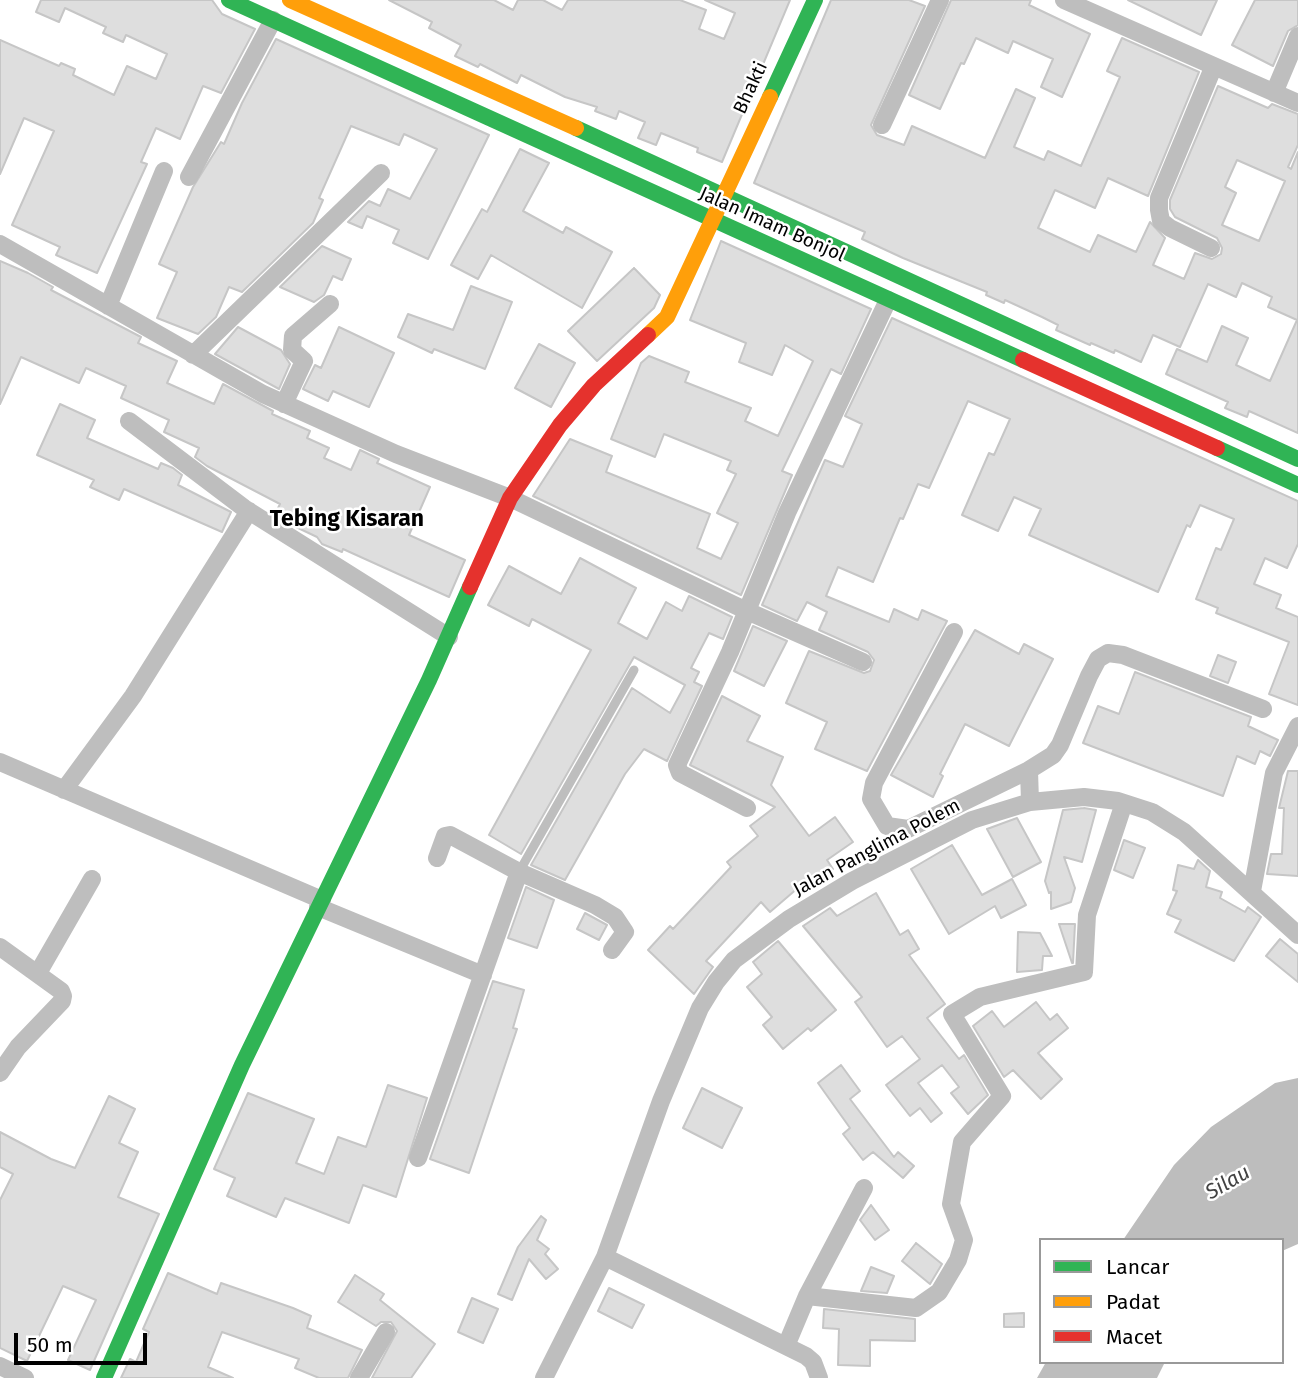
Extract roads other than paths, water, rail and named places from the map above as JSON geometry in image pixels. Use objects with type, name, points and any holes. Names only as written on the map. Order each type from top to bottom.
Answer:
[{"type":"main road","name":"Jalan Imam Bonjol","points":[[229,0],[1298,485]]},
{"type":"main road","name":"Jalan Imam Bonjol","points":[[290,0],[500,96],[725,194],[1298,459]]},
{"type":"main road","name":"Bhakti","points":[[104,1378],[242,1065],[449,637],[510,498],[560,425],[594,385],[667,317],[815,0]]},
{"type":"main road","points":[[423,89],[431,79],[434,66]]},
{"type":"main road","points":[[490,120],[490,105],[500,96]]},
{"type":"main road","points":[[1237,458],[1246,435]]},
{"type":"street","points":[[882,125],[940,0]]},
{"type":"street","points":[[1065,0],[1213,68],[1298,103]]},
{"type":"street","points":[[189,177],[273,20]]},
{"type":"street","points":[[1274,93],[1298,36]]},
{"type":"street","points":[[1211,248],[1161,221],[1159,198],[1213,68]]},
{"type":"street","points":[[108,306],[164,171]]},
{"type":"street","points":[[193,355],[381,173]]},
{"type":"street","points":[[0,244],[284,404],[396,454],[510,498],[747,611],[863,662]]},
{"type":"street","points":[[747,808],[677,769],[787,513],[888,300]]},
{"type":"street","points":[[284,404],[304,360],[292,350],[290,340],[330,304]]},
{"type":"street","points":[[129,421],[249,511],[449,637]]},
{"type":"street","points":[[64,789],[133,696],[249,511]]},
{"type":"street","points":[[954,632],[874,783],[871,799],[887,825],[908,829],[1029,770],[1053,755],[1060,746],[1098,659],[1108,653],[1123,655],[1263,709]]},
{"type":"street","points":[[1252,891],[1274,773],[1298,726]]},
{"type":"street","points":[[0,762],[484,975]]},
{"type":"street","points":[[1029,770],[1030,802]]},
{"type":"street","name":"Jalan Panglima Polem","points":[[544,1378],[605,1257],[661,1101],[700,1008],[734,960],[789,919],[852,881],[972,820],[1030,802],[1084,797],[1124,803],[1152,812],[1184,832],[1298,935]]},
{"type":"street","points":[[807,1296],[916,1308],[939,1292],[958,1260],[964,1240],[951,1204],[962,1142],[1002,1096],[953,1012],[980,997],[1084,972],[1087,915],[1124,803]]},
{"type":"street","points":[[437,858],[445,836],[450,835],[519,872],[615,917],[625,932],[612,950]]},
{"type":"street","points":[[418,1158],[519,872]]},
{"type":"street","points":[[38,973],[92,879]]},
{"type":"street","points":[[0,947],[61,991],[62,1000],[18,1047],[0,1073]]},
{"type":"street","points":[[786,1346],[807,1296],[863,1188]]},
{"type":"street","points":[[605,1257],[786,1346],[813,1362],[818,1378]]},
{"type":"street","points":[[359,1378],[386,1332]]},
{"type":"street","points":[[2,1371],[25,1378]]},
{"type":"lane","points":[[519,872],[634,670]]},
{"type":"water","name":"Silau","points":[[1298,1078],[1298,1244],[1284,1250],[1284,1238],[1124,1238],[1174,1165],[1211,1127],[1275,1083]]},
{"type":"water","points":[[1045,1364],[1164,1364],[1157,1378],[1037,1378]]},
{"type":"district","name":"Tebing Kisaran","points":[[347,520]]}]
